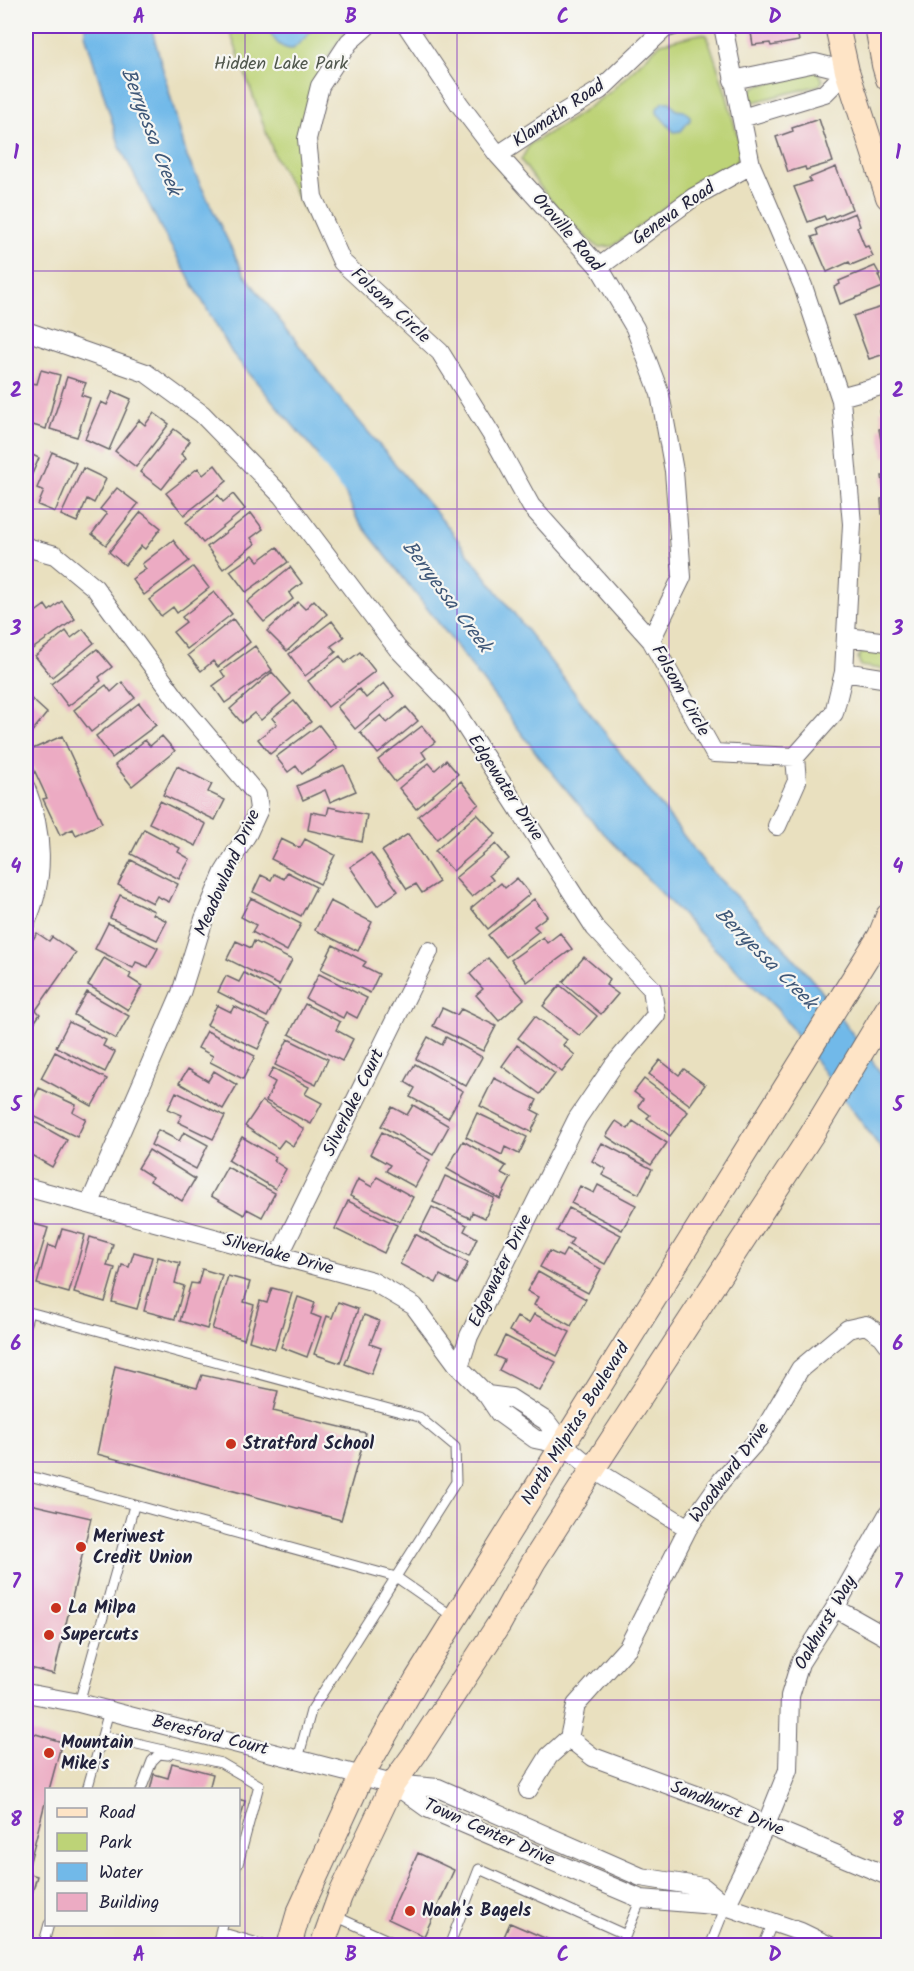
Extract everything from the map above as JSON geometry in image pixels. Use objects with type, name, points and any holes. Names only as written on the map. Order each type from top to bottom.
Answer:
[{"type":"main road","points":[[837,26],[847,71],[888,197]]},
{"type":"main road","points":[[847,71],[886,72],[877,26]]},
{"type":"main road","name":"North Milpitas Boulevard","points":[[289,1946],[298,1915],[362,1775],[417,1679],[880,936],[888,916]]},
{"type":"main road","name":"North Milpitas Boulevard","points":[[322,1946],[340,1896],[393,1784],[499,1624],[534,1561],[593,1469],[812,1134],[888,1009]]},
{"type":"street","name":"Folsom Circle","points":[[367,26],[349,42],[320,86],[307,139],[313,197],[342,262],[440,352],[493,437],[531,506],[651,640],[714,753],[795,757]]},
{"type":"street","name":"Oroville Road","points":[[407,26],[460,105],[498,155],[599,267],[635,328],[660,394],[674,471],[682,577],[651,640]]},
{"type":"street","name":"Klamath Road","points":[[498,155],[600,90],[664,29],[674,26]]},
{"type":"street","points":[[723,26],[751,165],[803,286],[840,398],[852,524],[844,672],[834,713],[795,757],[797,781],[777,826]]},
{"type":"street","points":[[733,80],[814,63],[847,71]]},
{"type":"street","points":[[741,118],[825,93],[847,71]]},
{"type":"street","name":"Geneva Road","points":[[599,267],[694,197],[751,165]]},
{"type":"street","name":"Edgewater Drive","points":[[26,331],[146,373],[202,414],[282,496],[397,648],[451,704],[595,928],[652,988],[656,1015],[614,1066],[577,1119],[470,1336],[459,1366]]},
{"type":"street","points":[[840,398],[888,384]]},
{"type":"street","name":"Meadowland Drive","points":[[26,547],[55,555],[95,588],[178,701],[257,795],[259,809],[220,881],[204,918],[182,993],[90,1203]]},
{"type":"street","points":[[847,637],[888,642]]},
{"type":"street","points":[[844,672],[888,679]]},
{"type":"street","points":[[26,788],[34,807],[41,850],[38,879],[31,911],[26,922]]},
{"type":"street","name":"Silverlake Court","points":[[279,1256],[429,951]]},
{"type":"street","name":"Silverlake Drive","points":[[26,1187],[372,1281],[414,1306],[459,1366],[487,1395],[499,1413],[535,1439],[564,1445],[593,1469],[688,1528]]},
{"type":"street","name":"Woodward Drive","points":[[569,1738],[576,1706],[628,1647],[688,1528],[722,1481],[760,1437],[800,1369],[848,1329],[866,1325],[882,1336],[888,1344]]},
{"type":"street","name":"Oakhurst Way","points":[[726,1906],[766,1825],[788,1770],[790,1696],[800,1663],[835,1608],[888,1514]]},
{"type":"street","points":[[835,1608],[888,1638]]},
{"type":"street","name":"Beresford Court","points":[[26,1693],[79,1703],[393,1784]]},
{"type":"street","points":[[528,1790],[549,1756],[569,1738]]},
{"type":"street","name":"Sandhurst Drive","points":[[569,1738],[593,1757],[726,1806],[888,1876]]},
{"type":"street","name":"Town Center Drive","points":[[393,1784],[427,1808],[641,1899],[726,1906],[801,1932],[830,1946]]},
{"type":"street","name":"Town Center Drive","points":[[393,1784],[438,1788],[641,1877],[703,1887],[726,1906]]},
{"type":"lane","points":[[26,1323],[29,1312],[419,1418],[455,1447],[456,1482],[311,1711],[298,1759]]},
{"type":"lane","points":[[26,1475],[396,1577],[455,1618]]},
{"type":"lane","points":[[79,1703],[134,1506]]},
{"type":"lane","points":[[88,1788],[109,1711]]},
{"type":"lane","points":[[102,1736],[221,1763],[259,1785],[241,1844]]},
{"type":"lane","points":[[142,1788],[152,1761],[159,1754],[189,1755]]},
{"type":"lane","points":[[449,1946],[479,1869],[626,1935]]},
{"type":"lane","points":[[621,1946],[641,1899]]},
{"type":"lane","points":[[710,1946],[726,1906]]},
{"type":"lane","points":[[333,1915],[401,1946]]},
{"type":"lane","points":[[763,1946],[773,1922]]},
{"type":"lane","points":[[44,1946],[49,1926]]},
{"type":"lane","points":[[217,1946],[221,1928],[268,1946]]},
{"type":"green space","name":"Hidden Lake Park","points":[[228,26],[350,26],[321,66],[301,128],[303,193],[328,253],[275,157]]},
{"type":"green space","points":[[700,34],[707,35],[726,93],[741,149],[736,163],[686,191],[613,246],[598,247],[557,207],[521,160],[530,144],[572,119],[610,92],[661,43]]},
{"type":"green space","points":[[813,71],[818,72],[823,80],[820,85],[754,102],[749,93],[754,87]]},
{"type":"green space","points":[[863,650],[888,652],[888,670],[861,666],[858,658]]},
{"type":"water","points":[[85,26],[151,26],[187,157],[244,274],[343,402],[448,527],[706,865],[776,938],[820,989],[888,1083],[888,1158],[777,1009],[715,949],[595,824],[540,758],[455,644],[357,519],[339,480],[232,353],[164,234],[120,147],[85,34]]},
{"type":"water","points":[[267,26],[314,26],[293,49],[288,49],[274,39]]},
{"type":"water","points":[[663,102],[670,102],[676,110],[684,111],[690,116],[690,120],[681,131],[674,132],[657,113],[657,108]]},
{"type":"building","points":[[750,26],[796,26],[799,41],[771,46],[770,43],[753,45]]},
{"type":"building","points":[[819,119],[833,162],[806,170],[805,167],[788,172],[776,137],[793,131],[792,128]]},
{"type":"building","points":[[836,167],[852,209],[826,220],[824,216],[808,222],[794,187],[811,181],[809,178]]},
{"type":"building","points":[[855,213],[860,226],[857,227],[865,247],[868,246],[873,256],[851,265],[849,262],[827,272],[812,237],[818,235],[816,229]]},
{"type":"building","points":[[875,266],[883,287],[840,304],[834,287],[840,284],[839,281]]},
{"type":"building","points":[[888,305],[888,353],[869,359],[853,316]]},
{"type":"building","points":[[41,370],[60,375],[46,429],[26,423],[26,398],[30,383],[37,384]]},
{"type":"building","points":[[67,377],[86,383],[81,395],[90,398],[77,437],[50,429]]},
{"type":"building","points":[[113,391],[131,399],[109,450],[85,439],[101,402],[107,405]]},
{"type":"building","points":[[888,410],[888,456],[884,457],[879,429],[883,428],[880,411]]},
{"type":"building","points":[[154,413],[169,424],[136,467],[115,451],[139,420],[145,425]]},
{"type":"building","points":[[174,429],[190,441],[181,454],[186,458],[162,489],[140,472]]},
{"type":"building","points":[[26,452],[39,458],[29,481],[26,479]]},
{"type":"building","points":[[52,452],[76,463],[55,512],[38,505],[44,491],[37,488]]},
{"type":"building","points":[[215,465],[227,481],[184,515],[166,493],[198,468],[203,475]]},
{"type":"building","points":[[83,468],[106,479],[94,503],[87,499],[77,522],[61,515]]},
{"type":"building","points":[[888,474],[888,517],[882,514],[881,499],[885,498],[882,476]]},
{"type":"building","points":[[117,488],[138,504],[106,545],[92,534],[107,514],[100,509]]},
{"type":"building","points":[[233,494],[245,509],[203,543],[186,522],[218,495],[223,502]]},
{"type":"building","points":[[141,512],[161,528],[145,549],[141,546],[125,565],[109,552]]},
{"type":"building","points":[[251,513],[263,529],[251,538],[255,544],[223,569],[207,547]]},
{"type":"building","points":[[173,540],[189,561],[144,595],[132,579],[146,569],[142,564]]},
{"type":"building","points":[[277,547],[288,562],[246,592],[230,571],[253,555],[258,561]]},
{"type":"building","points":[[193,567],[209,588],[177,613],[173,607],[161,616],[149,600]]},
{"type":"building","points":[[290,567],[302,583],[289,593],[293,599],[264,622],[247,602]]},
{"type":"building","points":[[214,592],[232,614],[187,649],[173,632],[186,622],[182,617]]},
{"type":"building","points":[[314,600],[327,614],[287,651],[267,631],[298,602],[305,609]]},
{"type":"building","points":[[62,601],[75,619],[28,652],[26,649],[26,619],[45,605],[49,611]]},
{"type":"building","points":[[233,619],[250,642],[218,667],[213,661],[201,671],[188,655]]},
{"type":"building","points":[[332,621],[344,637],[331,646],[336,652],[305,676],[289,654]]},
{"type":"building","points":[[83,629],[94,643],[52,677],[35,656],[66,631],[71,638]]},
{"type":"building","points":[[255,646],[272,670],[225,703],[213,686],[225,677],[221,671]]},
{"type":"building","points":[[97,649],[112,667],[99,677],[101,681],[68,706],[51,684]]},
{"type":"building","points":[[360,652],[375,671],[328,707],[308,681],[340,656],[345,663]]},
{"type":"building","points":[[272,672],[291,694],[261,720],[254,713],[242,723],[230,709]]},
{"type":"building","points":[[122,682],[135,698],[91,732],[74,710],[106,685],[111,692]]},
{"type":"building","points":[[384,683],[394,696],[355,729],[337,707],[359,689],[366,698]]},
{"type":"building","points":[[26,694],[47,713],[26,739]]},
{"type":"building","points":[[294,701],[311,722],[270,754],[258,739],[277,724],[272,718]]},
{"type":"building","points":[[139,703],[156,725],[112,758],[96,736]]},
{"type":"building","points":[[406,707],[418,721],[378,754],[360,732],[381,715],[387,723]]},
{"type":"building","points":[[319,725],[337,748],[302,774],[296,766],[288,772],[276,757]]},
{"type":"building","points":[[422,726],[435,742],[422,752],[426,758],[395,782],[378,760]]},
{"type":"building","points":[[62,736],[102,823],[76,835],[73,829],[60,835],[43,799],[47,798],[26,752]]},
{"type":"building","points":[[162,736],[175,751],[132,786],[115,765],[145,740],[150,746]]},
{"type":"building","points":[[446,760],[458,774],[416,809],[399,788],[429,763],[435,770]]},
{"type":"building","points":[[344,765],[356,791],[330,802],[325,790],[303,800],[297,786]]},
{"type":"building","points":[[177,766],[212,784],[208,792],[225,800],[215,820],[163,795]]},
{"type":"building","points":[[461,781],[479,804],[437,839],[418,816]]},
{"type":"building","points":[[160,801],[206,824],[196,846],[149,823]]},
{"type":"building","points":[[329,807],[367,815],[362,842],[308,830],[311,812],[327,815]]},
{"type":"building","points":[[477,814],[496,834],[453,871],[435,851]]},
{"type":"building","points":[[144,829],[180,848],[178,852],[190,859],[179,879],[131,854]]},
{"type":"building","points":[[408,834],[439,882],[422,893],[416,884],[407,889],[382,851]]},
{"type":"building","points":[[281,839],[300,848],[305,839],[335,855],[320,884],[271,859]]},
{"type":"building","points":[[496,844],[509,859],[489,875],[493,880],[472,897],[455,878]]},
{"type":"building","points":[[371,853],[398,891],[377,906],[350,867]]},
{"type":"building","points":[[131,860],[178,884],[169,902],[157,896],[153,903],[118,885]]},
{"type":"building","points":[[287,872],[316,887],[301,916],[253,892],[261,875],[271,880],[274,874],[284,879]]},
{"type":"building","points":[[517,878],[530,894],[488,929],[471,908],[501,883],[505,888]]},
{"type":"building","points":[[120,895],[154,911],[153,914],[167,921],[157,940],[110,918]]},
{"type":"building","points":[[251,898],[301,924],[287,951],[252,932],[256,925],[241,917]]},
{"type":"building","points":[[534,899],[547,916],[534,926],[539,931],[506,957],[488,935]]},
{"type":"building","points":[[330,901],[372,922],[358,951],[315,930]]},
{"type":"building","points":[[108,923],[158,948],[148,967],[136,962],[133,968],[95,949]]},
{"type":"building","points":[[37,933],[49,941],[52,937],[76,953],[36,1010],[40,1014],[26,1035],[26,950]]},
{"type":"building","points":[[560,933],[572,949],[527,982],[511,960],[543,937],[547,943]]},
{"type":"building","points":[[236,941],[251,948],[254,941],[292,960],[279,985],[227,959]]},
{"type":"building","points":[[333,945],[366,962],[363,966],[379,974],[370,993],[321,969]]},
{"type":"building","points":[[584,957],[610,979],[606,985],[618,994],[601,1014],[563,982]]},
{"type":"building","points":[[104,958],[131,974],[129,978],[142,986],[128,1010],[88,985]]},
{"type":"building","points":[[488,958],[524,999],[499,1021],[476,995],[483,989],[470,974]]},
{"type":"building","points":[[244,973],[280,991],[267,1017],[218,992],[226,976],[239,982]]},
{"type":"building","points":[[319,974],[367,998],[357,1018],[346,1012],[343,1018],[306,999]]},
{"type":"building","points":[[560,985],[597,1016],[580,1036],[543,1006]]},
{"type":"building","points":[[87,992],[129,1016],[116,1039],[74,1015]]},
{"type":"building","points":[[305,1004],[340,1022],[336,1030],[353,1039],[342,1061],[289,1034]]},
{"type":"building","points":[[217,1005],[231,1012],[234,1006],[270,1024],[258,1049],[207,1025]]},
{"type":"building","points":[[442,1008],[457,1015],[461,1009],[496,1026],[483,1051],[433,1026]]},
{"type":"building","points":[[535,1016],[567,1040],[563,1045],[575,1055],[562,1072],[518,1038]]},
{"type":"building","points":[[69,1022],[106,1040],[103,1046],[115,1052],[105,1072],[56,1047]]},
{"type":"building","points":[[207,1031],[255,1056],[243,1079],[210,1062],[213,1056],[198,1048]]},
{"type":"building","points":[[428,1037],[442,1045],[446,1037],[482,1057],[466,1086],[416,1059]]},
{"type":"building","points":[[288,1039],[328,1059],[316,1085],[275,1065]]},
{"type":"building","points":[[517,1045],[555,1074],[540,1094],[502,1066]]},
{"type":"building","points":[[55,1052],[107,1079],[92,1106],[41,1078]]},
{"type":"building","points":[[660,1060],[679,1075],[684,1069],[705,1085],[690,1105],[649,1074]]},
{"type":"building","points":[[415,1064],[463,1091],[448,1118],[410,1097],[415,1088],[405,1082]]},
{"type":"building","points":[[273,1068],[309,1087],[305,1094],[322,1103],[311,1124],[266,1101],[275,1082],[268,1078]]},
{"type":"building","points":[[188,1069],[208,1081],[214,1071],[237,1085],[223,1109],[179,1083]]},
{"type":"building","points":[[494,1078],[537,1100],[532,1110],[540,1114],[531,1132],[480,1106]]},
{"type":"building","points":[[644,1079],[688,1112],[670,1136],[647,1118],[650,1115],[638,1106],[643,1099],[634,1092]]},
{"type":"building","points":[[39,1088],[76,1105],[73,1112],[86,1119],[77,1137],[27,1113]]},
{"type":"building","points":[[176,1092],[225,1116],[213,1139],[178,1122],[182,1115],[168,1109]]},
{"type":"building","points":[[262,1101],[304,1129],[293,1146],[284,1140],[278,1148],[245,1126]]},
{"type":"building","points":[[413,1105],[449,1126],[433,1155],[381,1126],[392,1107],[407,1115]]},
{"type":"building","points":[[477,1113],[527,1137],[519,1154],[505,1147],[502,1155],[466,1137]]},
{"type":"building","points":[[26,1117],[67,1140],[52,1167],[26,1152]]},
{"type":"building","points":[[616,1121],[628,1129],[633,1121],[667,1143],[651,1165],[606,1136]]},
{"type":"building","points":[[158,1130],[179,1141],[184,1132],[208,1145],[196,1169],[151,1145]]},
{"type":"building","points":[[382,1132],[430,1160],[415,1187],[386,1171],[390,1165],[370,1154]]},
{"type":"building","points":[[242,1137],[276,1157],[274,1161],[286,1169],[275,1189],[228,1160]]},
{"type":"building","points":[[463,1141],[506,1166],[501,1173],[511,1178],[500,1199],[447,1169]]},
{"type":"building","points":[[602,1143],[652,1169],[639,1194],[602,1175],[606,1169],[592,1161]]},
{"type":"building","points":[[149,1150],[195,1179],[182,1201],[150,1181],[152,1177],[138,1168]]},
{"type":"building","points":[[227,1167],[275,1193],[262,1217],[247,1209],[244,1215],[211,1196]]},
{"type":"building","points":[[445,1176],[494,1198],[485,1218],[472,1212],[470,1218],[433,1202]]},
{"type":"building","points":[[377,1177],[413,1197],[400,1222],[350,1196],[358,1179],[372,1187]]},
{"type":"building","points":[[598,1185],[636,1205],[622,1230],[571,1203],[580,1186],[594,1193]]},
{"type":"building","points":[[348,1201],[397,1225],[384,1253],[335,1229]]},
{"type":"building","points":[[432,1207],[467,1225],[464,1231],[477,1238],[469,1256],[420,1231]]},
{"type":"building","points":[[569,1208],[621,1235],[605,1264],[569,1245],[573,1239],[557,1231]]},
{"type":"building","points":[[27,1222],[48,1228],[32,1281],[26,1279]]},
{"type":"building","points":[[62,1229],[85,1235],[69,1293],[37,1284],[48,1245],[56,1248]]},
{"type":"building","points":[[415,1234],[468,1263],[457,1284],[440,1275],[436,1283],[400,1264]]},
{"type":"building","points":[[90,1237],[113,1244],[107,1266],[115,1268],[105,1302],[74,1293]]},
{"type":"building","points":[[566,1250],[601,1269],[588,1293],[540,1267],[549,1251],[562,1257]]},
{"type":"building","points":[[134,1252],[152,1257],[137,1309],[112,1302],[122,1265],[129,1267]]},
{"type":"building","points":[[158,1257],[180,1263],[175,1283],[184,1286],[175,1319],[144,1311]]},
{"type":"building","points":[[202,1269],[222,1275],[207,1329],[180,1321],[191,1283],[198,1284]]},
{"type":"building","points":[[538,1272],[586,1299],[571,1326],[534,1305],[538,1297],[527,1291]]},
{"type":"building","points":[[228,1276],[250,1282],[244,1302],[254,1305],[244,1339],[212,1329]]},
{"type":"building","points":[[272,1288],[292,1293],[275,1349],[249,1341],[260,1301],[267,1303]]},
{"type":"building","points":[[298,1297],[315,1303],[311,1314],[321,1318],[307,1357],[281,1347]]},
{"type":"building","points":[[338,1302],[358,1309],[340,1363],[314,1354],[327,1316],[332,1318]]},
{"type":"building","points":[[534,1314],[570,1332],[557,1356],[509,1331],[517,1317],[529,1323]]},
{"type":"building","points":[[364,1315],[379,1321],[370,1344],[381,1348],[371,1374],[345,1364]]},
{"type":"building","points":[[505,1336],[556,1362],[540,1391],[499,1370],[504,1360],[495,1356]]},
{"type":"building","name":"Stratford School","points":[[115,1366],[197,1388],[202,1375],[278,1391],[273,1411],[366,1433],[341,1520],[97,1454]]},
{"type":"building","points":[[30,1504],[91,1518],[54,1674],[26,1667],[26,1522]]},
{"type":"building","points":[[26,1731],[62,1742],[50,1788],[45,1788],[45,1803],[27,1873],[37,1876],[26,1915]]},
{"type":"building","points":[[172,1763],[213,1774],[210,1788],[150,1788],[154,1774],[168,1778]]},
{"type":"building","points":[[240,1800],[245,1801],[240,1820]]},
{"type":"building","points":[[418,1853],[454,1870],[424,1936],[388,1919]]},
{"type":"building","points":[[510,1923],[563,1946],[500,1946]]},
{"type":"waterway","name":"Berryessa Creek","points":[[320,457],[345,490]]},
{"type":"place","name":"Stratford School","points":[[231,1444]]},
{"type":"place","name":"Meriwest Credit Union","points":[[81,1547]]},
{"type":"place","name":"La Milpa","points":[[56,1608]]},
{"type":"place","name":"Supercuts","points":[[49,1635]]},
{"type":"place","name":"Mountain Mike's","points":[[49,1753]]},
{"type":"place","name":"Noah's Bagels","points":[[410,1911]]}]
